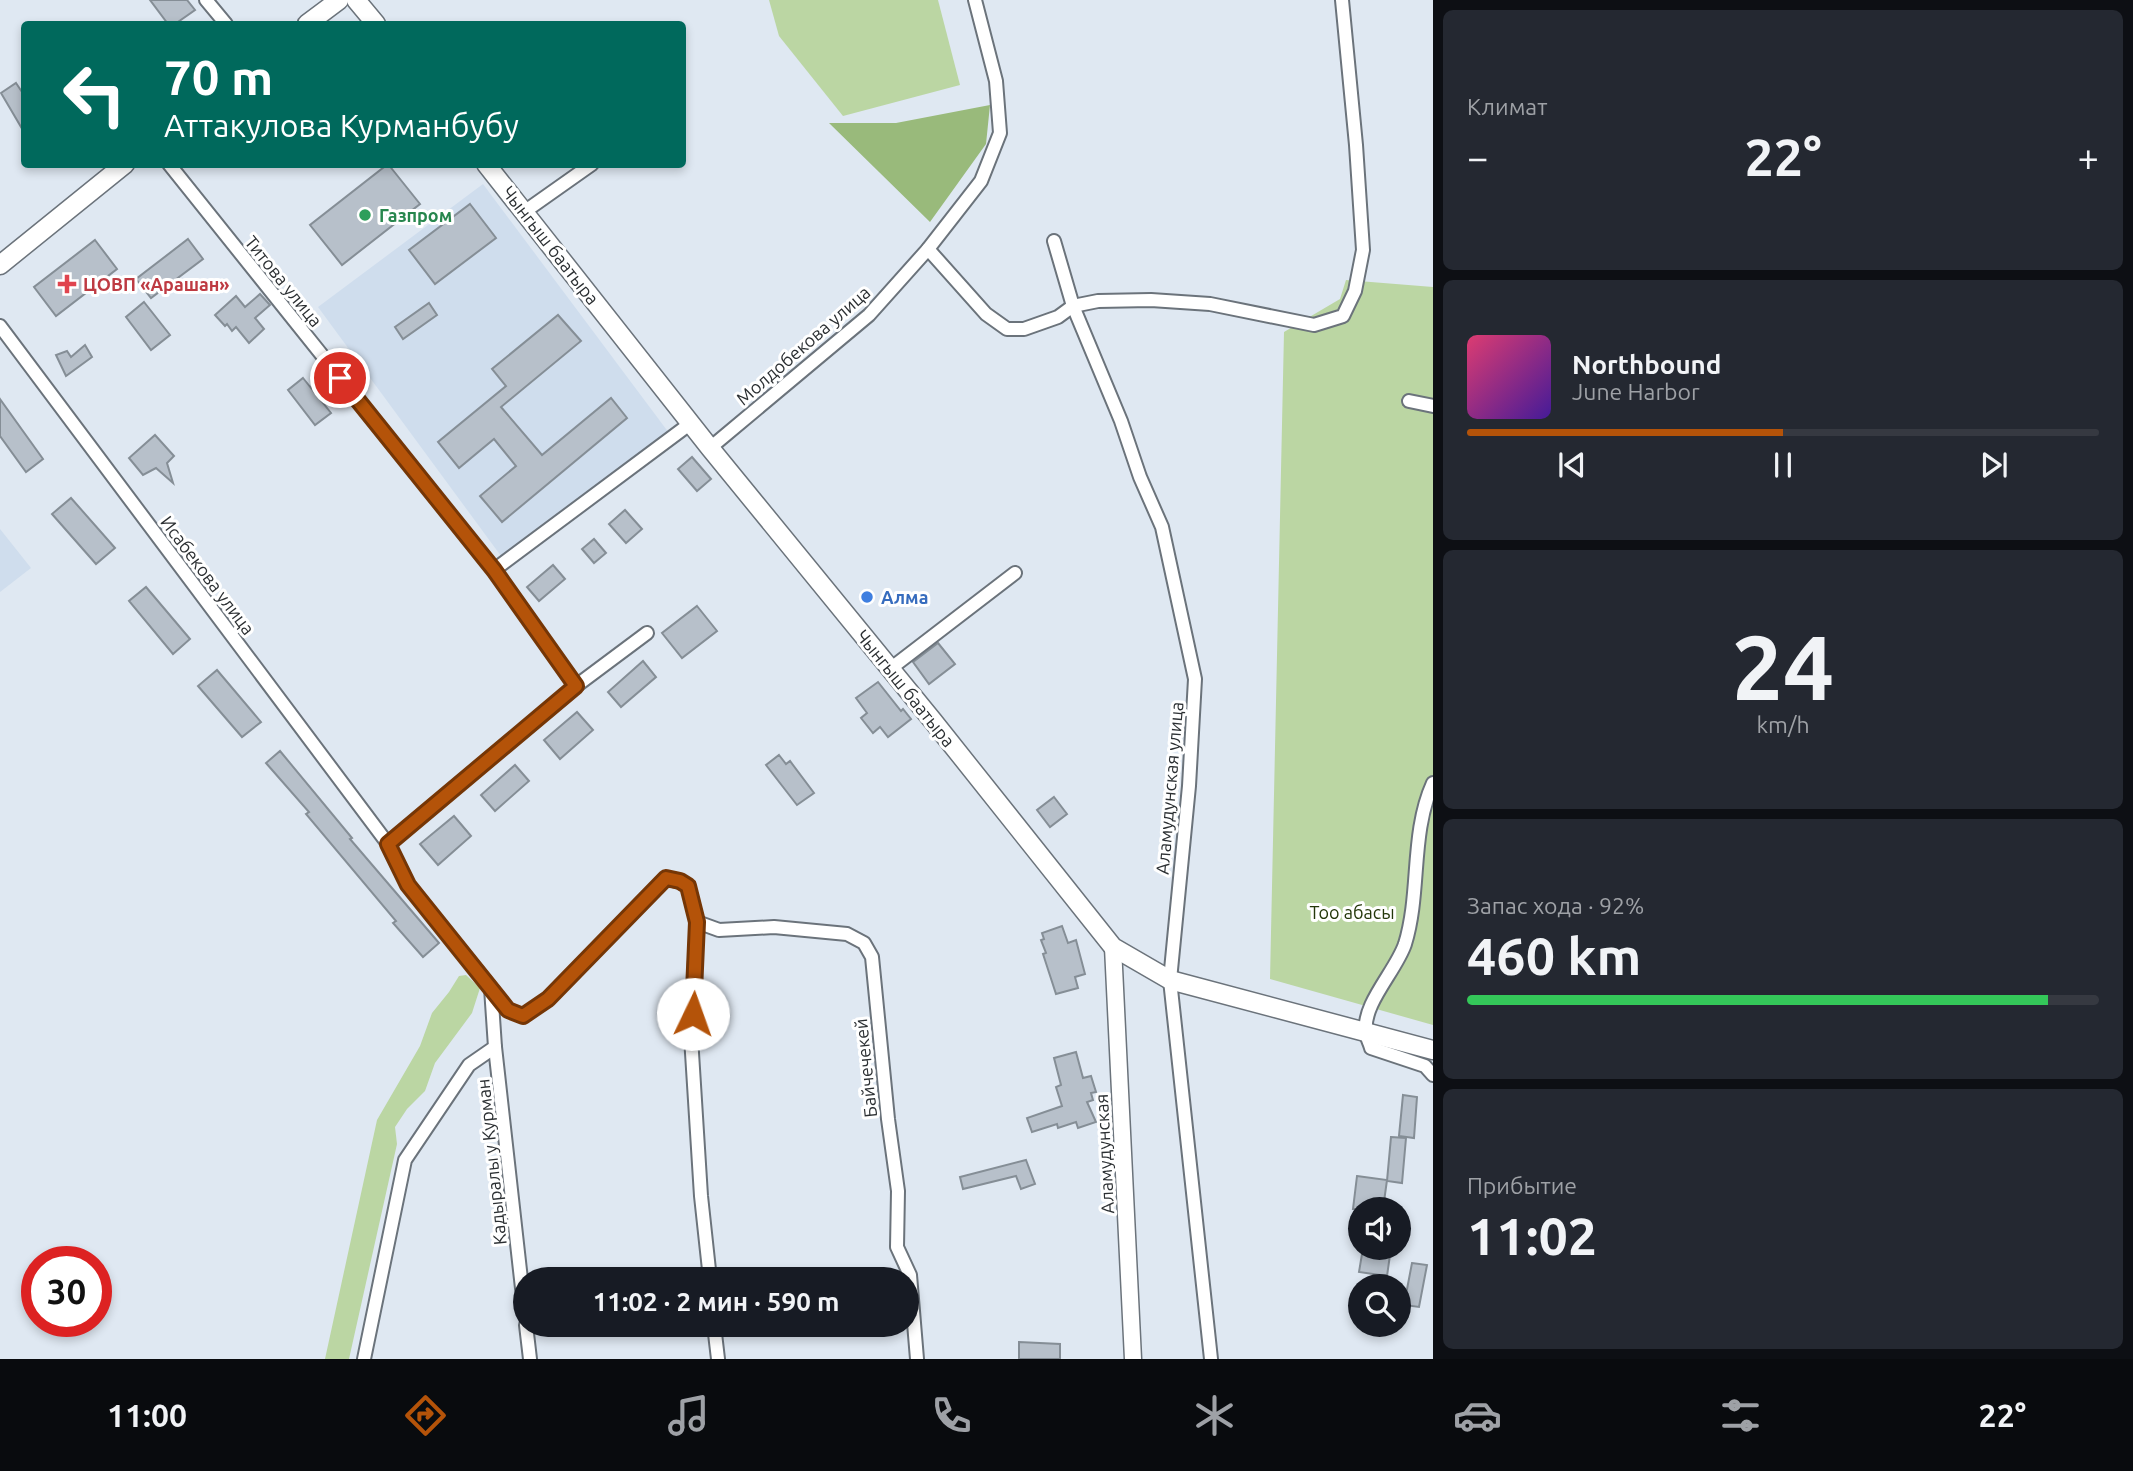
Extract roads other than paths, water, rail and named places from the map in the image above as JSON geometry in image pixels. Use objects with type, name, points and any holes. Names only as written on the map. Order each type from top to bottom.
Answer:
[{"type":"main road","points":[[311,21],[338,0]]},
{"type":"main road","points":[[356,0],[374,21]]},
{"type":"main road","points":[[0,265],[120,168]]},
{"type":"main road","name":"Чынгыш баатыра","points":[[489,168],[710,448],[1113,947],[1170,980],[1433,1050]]},
{"type":"street","points":[[206,0],[224,21]]},
{"type":"street","name":"Молдобекова улица","points":[[710,448],[869,315],[929,249],[981,181],[1000,133],[996,81],[975,0]]},
{"type":"street","points":[[929,249],[986,314],[1007,329],[1024,329],[1058,317],[1073,306],[1098,301],[1151,300],[1210,304],[1314,325],[1343,316],[1355,291],[1363,250],[1342,0]]},
{"type":"street","name":"Титова улица","points":[[172,168],[494,570],[576,686]]},
{"type":"street","points":[[524,212],[586,168]]},
{"type":"street","name":"Аламудунская улица","points":[[1054,241],[1073,306],[1162,527],[1195,679],[1189,786],[1170,980],[1211,1359]]},
{"type":"street","name":"Исабекова улица","points":[[0,326],[388,844],[408,885],[508,1010],[523,1016],[548,999],[666,878],[688,886],[697,922]]},
{"type":"street","points":[[1409,401],[1433,406]]},
{"type":"street","points":[[494,570],[691,423]]},
{"type":"street","points":[[890,669],[1015,573]]},
{"type":"street","points":[[388,844],[576,686],[647,633]]},
{"type":"street","points":[[1433,783],[1427,798],[1417,853],[1411,925],[1400,959],[1371,1005],[1366,1031],[1371,1048],[1425,1066],[1433,1075]]},
{"type":"street","points":[[697,922],[691,1037],[701,1196],[709,1267]]},
{"type":"street","name":"Байчечекей","points":[[697,922],[719,930],[774,928],[847,934],[864,943],[872,957],[898,1191],[897,1247],[910,1275],[917,1359]]},
{"type":"street","name":"Аламудунская","points":[[1113,947],[1133,1359]]},
{"type":"street","name":"Кадыралы у Курман","points":[[491,988],[520,1267]]},
{"type":"street","points":[[364,1359],[405,1160],[469,1065],[495,1046]]},
{"type":"street","points":[[527,1337],[530,1359]]},
{"type":"street","points":[[715,1337],[718,1359]]},
{"type":"place","name":"Газпром","points":[[365,215]]},
{"type":"place","name":"ЦОВП «Арашан»","points":[[67,284]]},
{"type":"place","name":"Алма","points":[[867,597]]},
{"type":"park label","name":"Тоо абасы","points":[[1352,912]]}]
